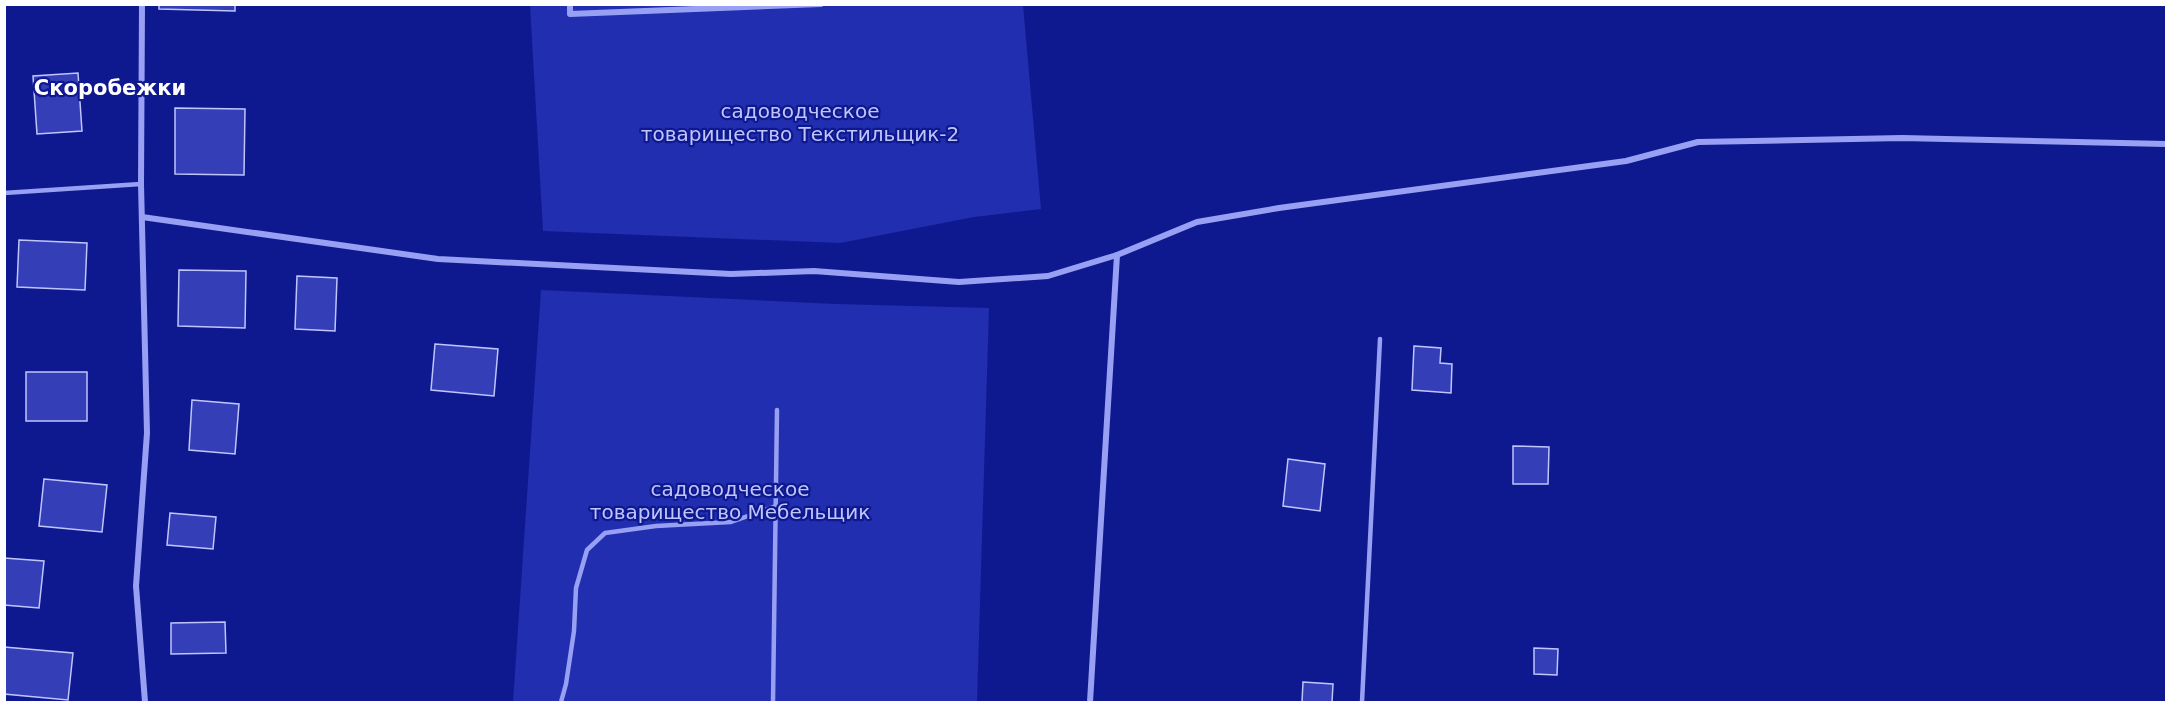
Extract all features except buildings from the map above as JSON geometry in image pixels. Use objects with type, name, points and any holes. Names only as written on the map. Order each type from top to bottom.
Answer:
[{"type":"street","points":[[142,4],[141,184],[147,433],[136,586],[145,702]]},
{"type":"street","points":[[570,4],[570,14],[821,4]]},
{"type":"street","points":[[142,217],[438,259],[731,274],[814,271],[959,282],[1048,276],[1117,255],[1197,222],[1279,208],[1626,161],[1698,142],[1902,138],[2166,144]]},
{"type":"street","points":[[1090,702],[1117,255]]},
{"type":"lane","points":[[4,193],[141,184]]},
{"type":"lane","points":[[1362,702],[1380,339]]},
{"type":"lane","points":[[773,702],[777,410]]},
{"type":"lane","points":[[561,702],[574,631],[576,588],[587,550],[605,533],[656,526],[731,522],[776,506]]},
{"type":"green space","name":"садоводческое товарищество Текстильщик-2","points":[[530,5],[1023,5],[1041,209],[974,217],[840,243],[543,231]]},
{"type":"green space","name":"садоводческое товарищество Мебельщик","points":[[541,290],[835,304],[989,308],[977,702],[513,702]]},
{"type":"district","name":"Скоробежки","points":[[110,88]]}]
